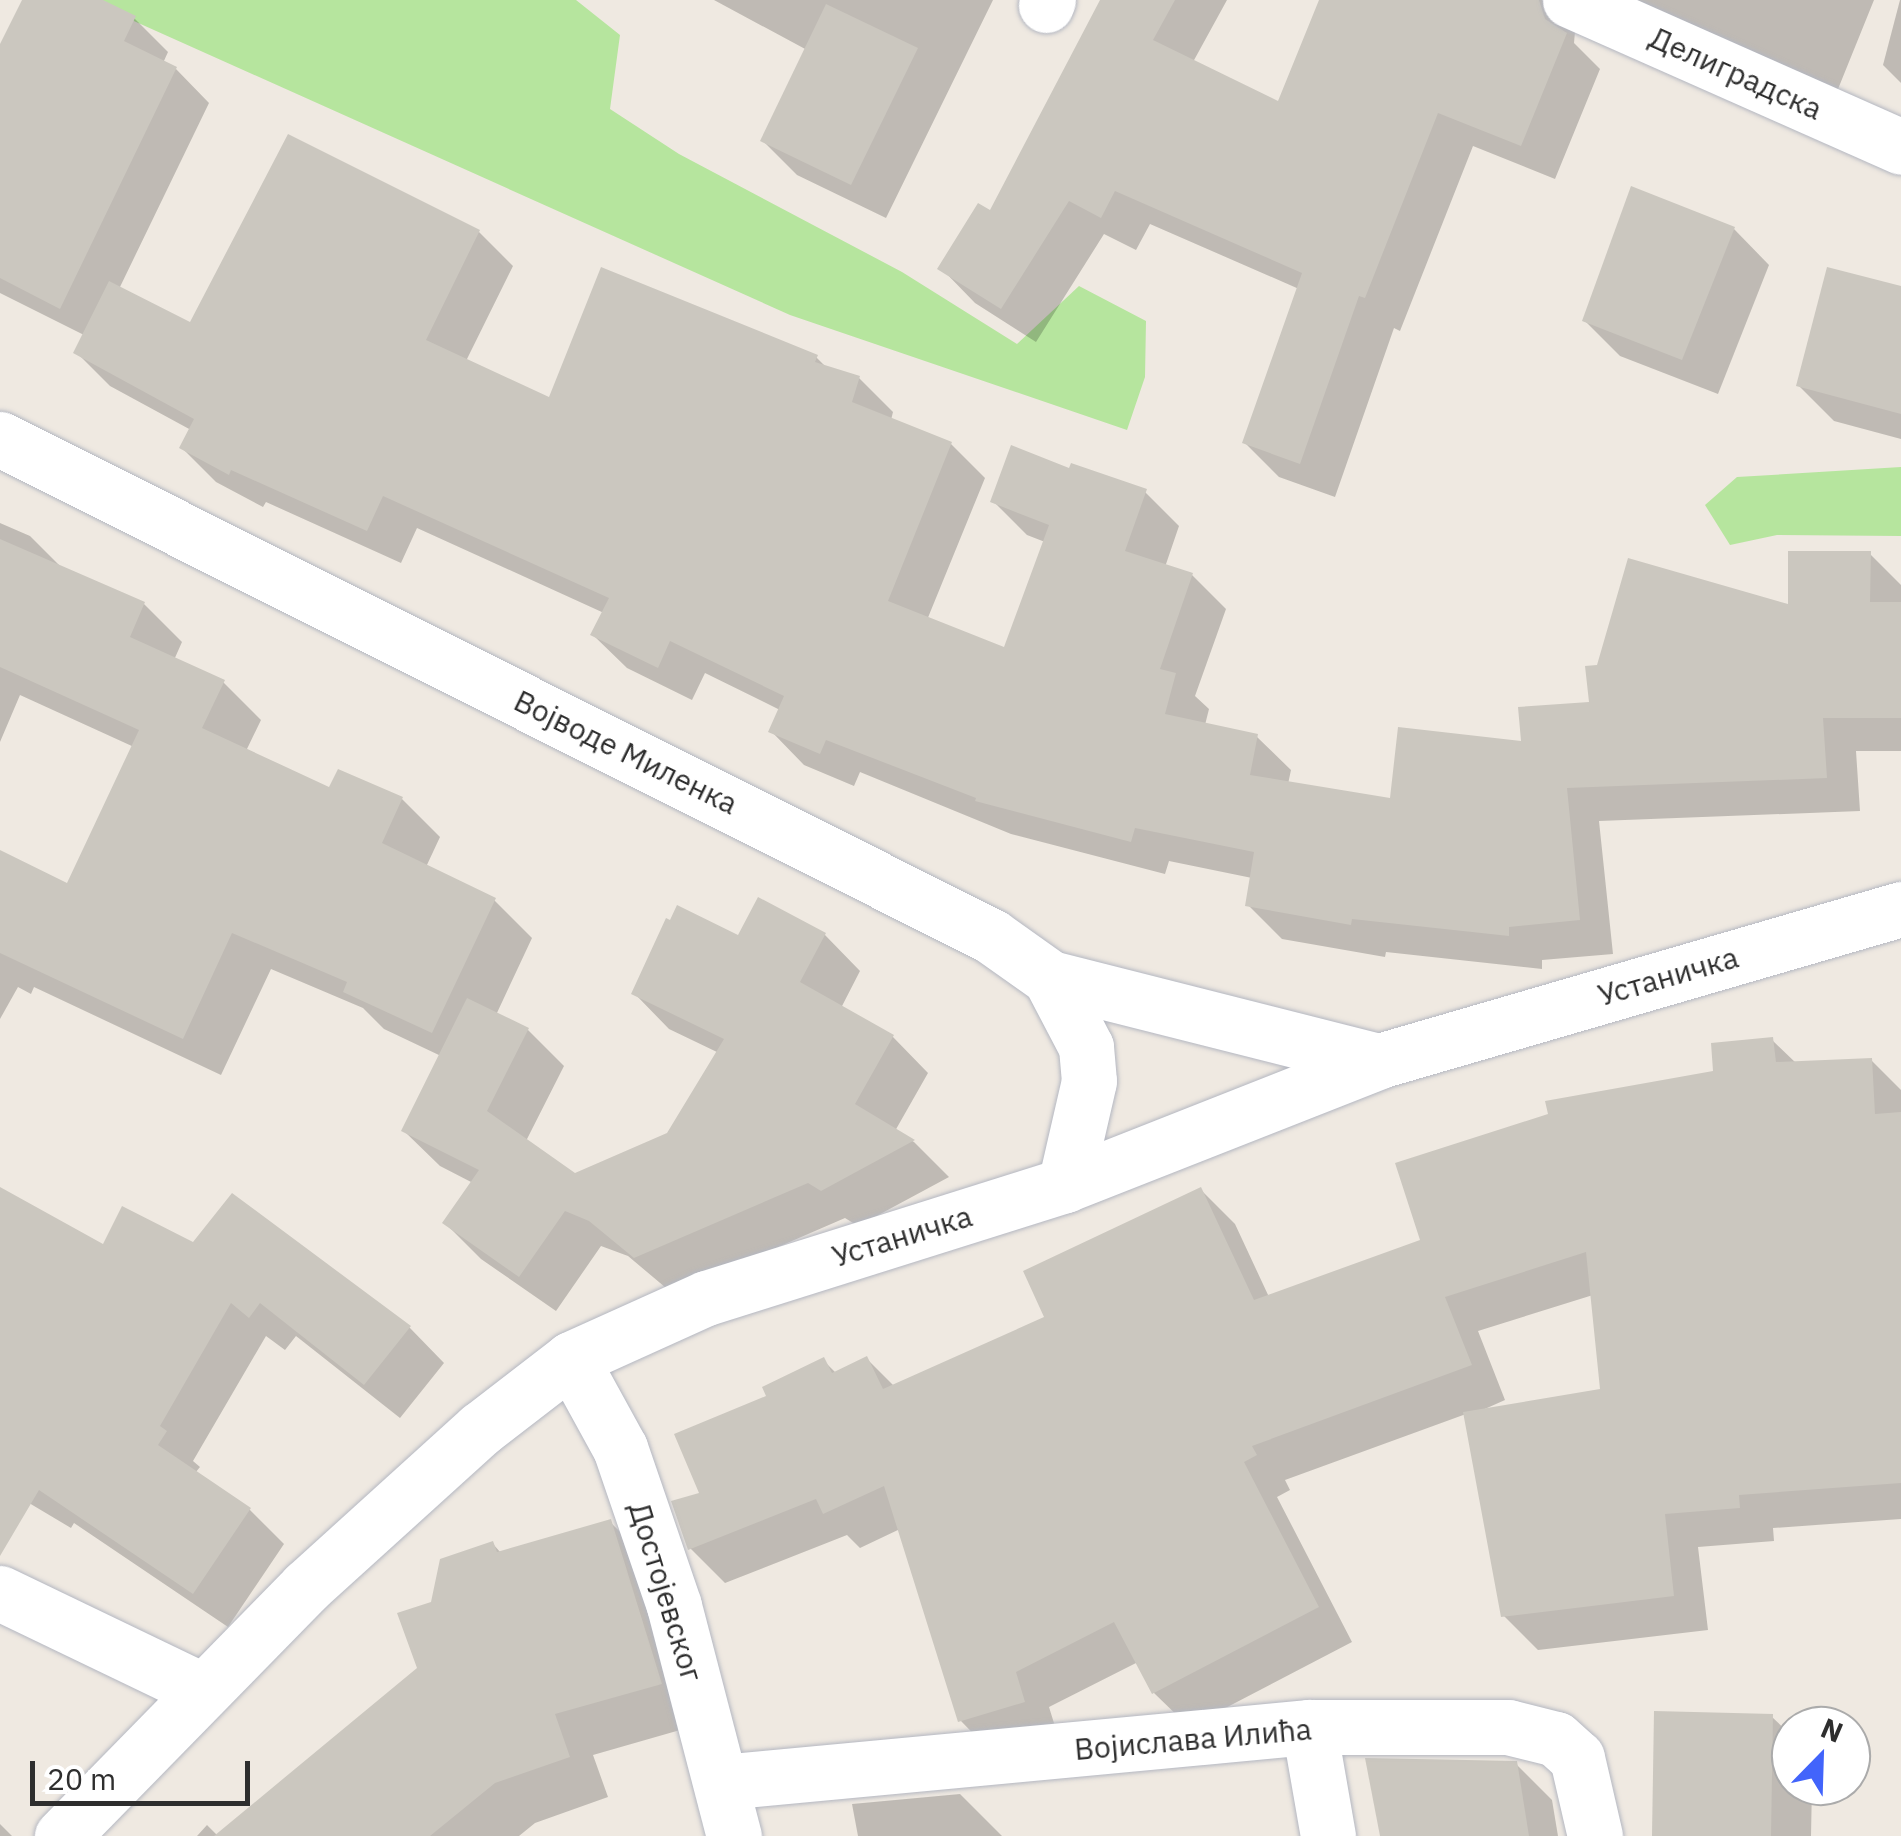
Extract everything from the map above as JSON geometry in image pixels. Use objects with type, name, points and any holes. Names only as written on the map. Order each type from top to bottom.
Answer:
[{"type":"street","name":"Делиградска","points":[[1570,0],[1901,148]]},
{"type":"street","name":"Војводе Миленка","points":[[0,439],[799,837],[990,936],[1050,978],[1086,1047],[1089,1082],[1065,1185]]},
{"type":"street","name":"Устаничка","points":[[62,1836],[202,1690],[398,1502],[480,1429],[570,1359],[706,1298],[1065,1185],[1380,1061],[1901,909]]},
{"type":"street","points":[[1050,978],[1380,1061]]},
{"type":"street","name":"Достојевског","points":[[570,1359],[620,1448],[674,1606],[734,1836]]},
{"type":"street","points":[[0,1593],[202,1690]]},
{"type":"street","name":"Војислава Илића","points":[[722,1782],[1309,1728],[1508,1727],[1556,1739],[1577,1758],[1595,1836]]},
{"type":"street","points":[[1309,1728],[1328,1836]]},
{"type":"green space","points":[[87,0],[576,0],[620,35],[610,109],[679,154],[902,272],[1017,344],[1079,286],[1146,321],[1145,377],[1127,430],[790,315]]},
{"type":"green space","points":[[1901,467],[1901,536],[1777,535],[1730,545],[1705,505],[1737,477]]},
{"type":"building","points":[[22,0],[103,0],[136,16],[124,41],[177,67],[60,309],[0,278],[0,44]]},
{"type":"building","points":[[1100,0],[1175,0],[1153,40],[1278,101],[1319,0],[1539,0],[1545,19],[1567,33],[1521,146],[1438,113],[1365,298],[1359,296],[1300,464],[1242,443],[1302,273],[1115,191],[1101,218],[1069,201],[1001,309],[937,269],[978,203],[990,210]]},
{"type":"building","points":[[826,4],[918,48],[851,185],[760,141]]},
{"type":"building","points":[[288,134],[480,230],[426,340],[549,397],[601,267],[818,355],[815,362],[860,376],[852,402],[952,442],[888,601],[1004,647],[1049,525],[990,502],[1011,445],[1069,468],[1071,463],[1147,489],[1125,551],[1193,573],[1160,669],[1176,673],[1165,714],[1258,734],[1250,775],[1390,798],[1398,727],[1521,741],[1518,707],[1589,702],[1585,666],[1597,665],[1628,558],[1788,604],[1788,551],[1871,551],[1870,602],[1901,602],[1901,718],[1823,718],[1827,778],[1567,788],[1580,920],[1509,927],[1509,936],[1352,919],[1351,925],[1245,906],[1254,852],[1135,828],[1131,842],[975,801],[976,798],[826,740],[820,754],[768,732],[784,696],[670,641],[658,668],[590,635],[609,598],[383,496],[367,531],[231,470],[229,475],[179,448],[194,419],[73,353],[109,281],[190,322]]},
{"type":"building","points":[[1631,186],[1735,227],[1682,360],[1582,321]]},
{"type":"building","points":[[1827,267],[1901,286],[1901,414],[1796,386]]},
{"type":"building","points":[[0,539],[145,602],[130,637],[225,680],[202,728],[329,787],[338,769],[403,797],[382,843],[496,898],[432,1033],[343,992],[347,982],[232,933],[183,1039],[0,953],[0,850],[67,883],[139,730],[0,667]]},
{"type":"building","points":[[758,897],[826,933],[800,982],[894,1035],[855,1104],[915,1140],[821,1191],[808,1183],[634,1258],[589,1221],[565,1211],[519,1277],[442,1223],[479,1170],[401,1131],[467,998],[529,1028],[487,1111],[575,1173],[667,1133],[724,1039],[631,994],[666,918],[670,920],[677,905],[738,935]]},
{"type":"building","points":[[1773,1037],[1776,1062],[1872,1058],[1875,1114],[1901,1112],[1901,1483],[1739,1495],[1740,1508],[1665,1514],[1674,1596],[1501,1617],[1463,1412],[1600,1389],[1586,1252],[1445,1297],[1472,1365],[1252,1446],[1257,1455],[1244,1462],[1319,1607],[1152,1694],[1114,1622],[1016,1672],[1025,1702],[958,1722],[884,1486],[823,1514],[816,1499],[688,1550],[671,1501],[699,1493],[674,1434],[766,1396],[762,1387],[824,1357],[832,1373],[867,1356],[883,1389],[1044,1317],[1023,1271],[1201,1187],[1254,1300],[1420,1240],[1395,1163],[1548,1114],[1545,1101],[1713,1071],[1711,1043]]},
{"type":"building","points":[[0,1187],[103,1244],[122,1206],[193,1242],[232,1193],[411,1326],[364,1385],[260,1303],[249,1318],[231,1303],[160,1426],[167,1431],[158,1445],[251,1508],[193,1594],[39,1490],[0,1556]]},
{"type":"building","points":[[611,1519],[662,1684],[555,1714],[570,1757],[495,1783],[430,1836],[214,1836],[417,1668],[397,1613],[431,1602],[440,1559],[493,1541],[497,1552]]},
{"type":"building","points":[[1654,1711],[1771,1714],[1771,1836],[1652,1836]]},
{"type":"building","points":[[1365,1758],[1517,1761],[1529,1836],[1380,1836]]}]
